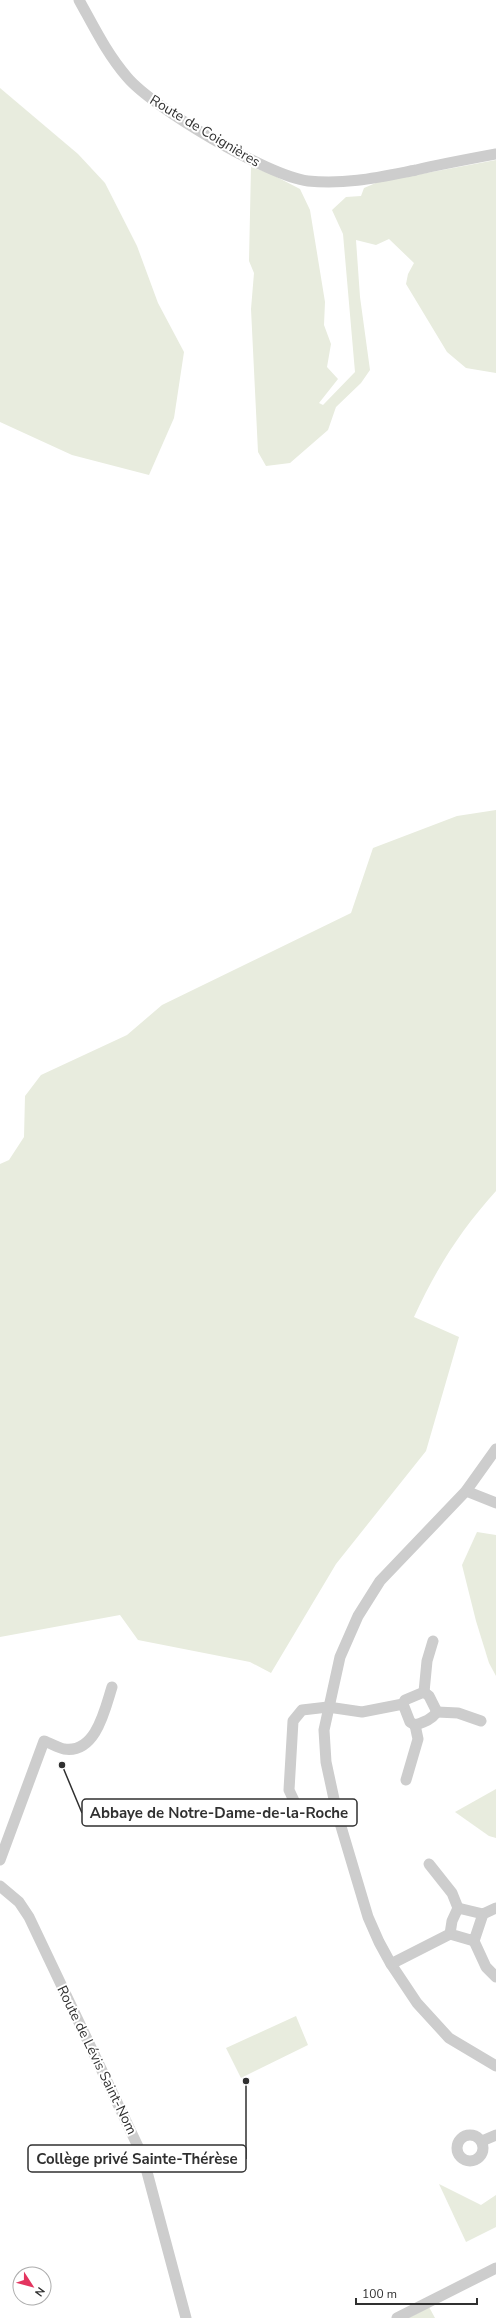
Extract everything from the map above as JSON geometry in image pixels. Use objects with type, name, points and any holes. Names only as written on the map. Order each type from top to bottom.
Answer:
[{"type":"street","name":"Route de Coignières","points":[[79,0],[108,54],[128,78],[147,96],[232,150],[266,168],[307,181],[352,182],[496,154]]},
{"type":"street","points":[[496,1449],[466,1491],[380,1581],[358,1616],[340,1657],[324,1730],[326,1762],[337,1813],[368,1917],[391,1964],[417,2003],[449,2038],[496,2066]]},
{"type":"street","points":[[466,1491],[496,1503]]},
{"type":"street","points":[[424,1692],[427,1661],[432,1641]]},
{"type":"street","points":[[0,1860],[44,1741],[64,1749],[74,1749],[83,1745],[99,1727],[112,1687]]},
{"type":"street","points":[[337,1813],[305,1812],[296,1805],[289,1790],[293,1721],[302,1710],[328,1707],[362,1712],[403,1704],[405,1700],[424,1692]]},
{"type":"street","points":[[424,1692],[429,1696],[436,1712]]},
{"type":"street","points":[[403,1704],[410,1722],[415,1725],[418,1739],[406,1780]]},
{"type":"street","points":[[436,1712],[458,1713],[481,1721]]},
{"type":"street","points":[[415,1725],[432,1718],[436,1712]]},
{"type":"street","points":[[429,1864],[452,1893],[458,1908],[452,1921],[450,1934]]},
{"type":"street","name":"Route de Lévis Saint-Nom","points":[[0,1886],[19,1902],[29,1917],[135,2136],[150,2178],[186,2318]]},
{"type":"street","points":[[458,1908],[483,1914],[496,1908]]},
{"type":"street","points":[[483,1914],[474,1941],[486,1967],[496,1977]]},
{"type":"street","points":[[391,1964],[450,1934],[474,1941]]},
{"type":"street","points":[[482,2141],[496,2135]]},
{"type":"street","points":[[397,2318],[496,2268]]},
{"type":"shaded area","points":[[0,88],[78,154],[105,183],[137,246],[158,303],[184,352],[174,418],[149,475],[72,455],[0,422]]},
{"type":"shaded area","points":[[496,160],[496,373],[466,368],[447,352],[406,284],[408,274],[414,263],[389,239],[376,245],[356,240],[360,297],[370,370],[361,383],[336,407],[328,430],[290,463],[266,466],[258,452],[251,309],[254,273],[249,261],[251,167],[269,173],[300,189],[310,210],[325,302],[324,325],[331,344],[327,367],[338,379],[319,403],[323,405],[355,372],[343,234],[332,210],[346,197],[361,196],[364,188],[378,182]]},
{"type":"shaded area","points":[[496,810],[496,1191],[471,1221],[450,1251],[422,1299],[414,1317],[459,1337],[426,1451],[336,1564],[271,1673],[250,1662],[138,1640],[120,1615],[0,1637],[0,1164],[9,1160],[24,1137],[25,1096],[41,1075],[127,1035],[162,1005],[351,913],[373,848],[457,816]]},
{"type":"shaded area","points":[[477,1532],[496,1535],[496,1676],[489,1663],[476,1621],[462,1565]]},
{"type":"shaded area","points":[[496,1789],[496,1838],[489,1836],[455,1812]]},
{"type":"shaded area","points":[[296,2016],[308,2045],[241,2078],[226,2048]]},
{"type":"shaded area","points":[[439,2184],[481,2205],[496,2195],[496,2227],[466,2242]]},
{"type":"shaded area","points":[[429,2307],[435,2318],[409,2318]]},
{"type":"place","name":"Abbaye de Notre-Dame-de-la-Roche","points":[[62,1765]]},
{"type":"place","name":"Collège privé Sainte-Thérèse","points":[[246,2081]]}]
